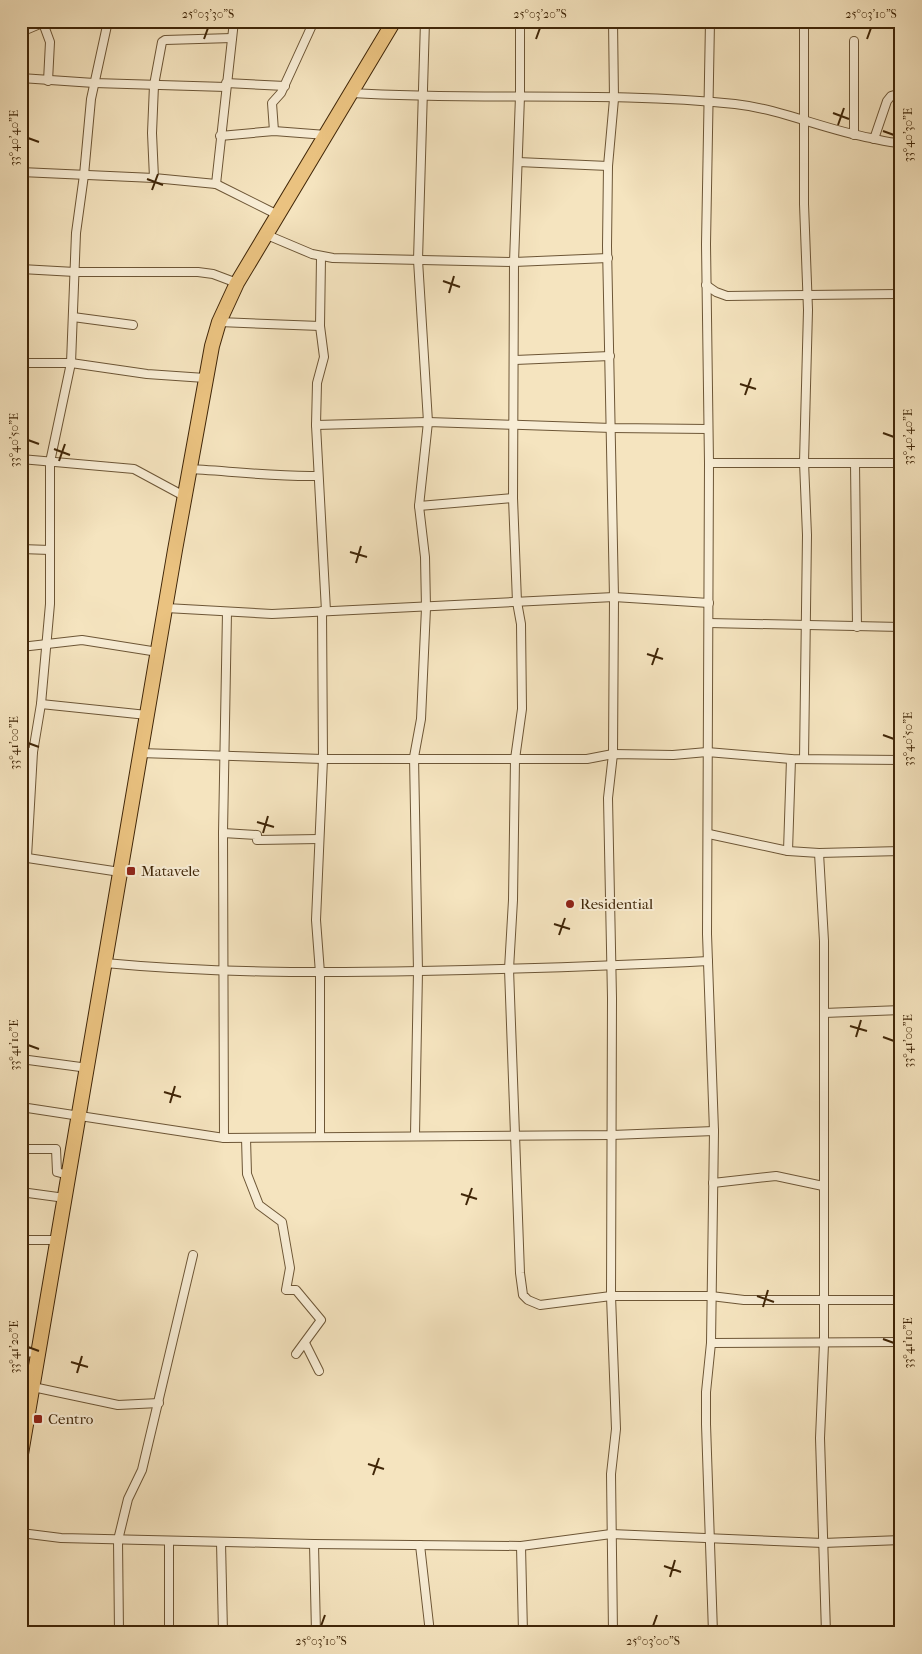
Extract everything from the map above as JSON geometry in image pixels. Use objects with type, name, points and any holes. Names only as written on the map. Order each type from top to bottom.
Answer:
[{"type":"highway","points":[[21,1454],[184,496],[205,378],[219,322],[237,282],[394,21]]},
{"type":"street","points":[[108,21],[94,83],[76,232],[76,272],[71,363],[50,462],[51,598],[45,645],[41,704],[33,752],[24,857],[120,872]]},
{"type":"street","points":[[216,184],[234,21]]},
{"type":"street","points":[[274,131],[272,104],[285,86],[314,21]]},
{"type":"street","points":[[416,1135],[418,971],[414,758],[421,719],[426,608],[426,571],[419,506],[428,422],[418,260],[425,21]]},
{"type":"street","points":[[520,21],[520,96],[514,262],[515,424],[513,498],[517,602],[522,629],[522,709],[514,759],[513,891],[509,969],[520,1273],[524,1295],[528,1300],[540,1305],[611,1296],[711,1296],[744,1300],[901,1300]]},
{"type":"street","points":[[613,21],[614,99],[608,166],[614,597],[613,754],[608,798],[612,966],[611,1296],[616,1429],[611,1474],[613,1633]]},
{"type":"street","points":[[710,21],[706,285],[709,463],[707,752],[709,834],[708,961],[714,1131],[711,1343],[706,1400],[713,1633]]},
{"type":"street","points":[[804,21],[803,121],[807,294],[804,462],[807,535],[804,759]]},
{"type":"street","points":[[21,32],[45,22],[50,42],[48,81]]},
{"type":"street","points":[[154,178],[152,133],[154,85],[161,46],[165,40],[232,38]]},
{"type":"street","points":[[854,41],[854,135]]},
{"type":"street","points":[[21,78],[48,81],[154,85],[285,86]]},
{"type":"street","points":[[352,92],[423,97],[520,96],[709,102],[749,106],[854,135],[900,143],[898,294],[901,387]]},
{"type":"street","points":[[874,139],[887,101],[891,96],[901,93]]},
{"type":"street","points":[[220,136],[274,131],[326,135]]},
{"type":"street","points":[[518,162],[608,166]]},
{"type":"street","points":[[21,172],[154,178],[216,184],[278,215]]},
{"type":"street","points":[[267,234],[321,257],[514,262],[608,258]]},
{"type":"street","points":[[320,1137],[320,973],[316,920],[323,759],[324,611],[316,425],[317,383],[324,357],[320,326],[321,257]]},
{"type":"street","points":[[21,269],[76,272],[198,272],[213,274],[237,282]]},
{"type":"street","points":[[706,285],[716,292],[727,296],[898,294]]},
{"type":"street","points":[[73,317],[133,325]]},
{"type":"street","points":[[219,322],[320,326]]},
{"type":"street","points":[[515,360],[610,356]]},
{"type":"street","points":[[21,363],[71,363],[147,374],[205,378]]},
{"type":"street","points":[[316,425],[428,422],[708,429]]},
{"type":"street","points":[[21,460],[134,469],[184,496]]},
{"type":"street","points":[[709,463],[901,463]]},
{"type":"street","points":[[855,463],[857,627]]},
{"type":"street","points":[[189,469],[246,471],[281,476],[317,476]]},
{"type":"street","points":[[419,506],[513,498]]},
{"type":"street","points":[[21,549],[50,550]]},
{"type":"street","points":[[166,608],[272,614],[426,608],[614,597],[709,603]]},
{"type":"street","points":[[224,1138],[223,833],[227,612]]},
{"type":"street","points":[[708,623],[806,627],[901,627]]},
{"type":"street","points":[[21,647],[82,640],[158,652]]},
{"type":"street","points":[[41,704],[147,714]]},
{"type":"street","points":[[21,752],[33,752]]},
{"type":"street","points":[[140,753],[224,754],[323,759],[587,759],[613,754],[673,755],[707,752],[791,759],[901,760]]},
{"type":"street","points":[[788,851],[791,759]]},
{"type":"street","points":[[223,833],[257,835],[257,840],[319,840]]},
{"type":"street","points":[[709,834],[788,851],[818,853],[901,851]]},
{"type":"street","points":[[818,853],[824,941],[824,1344],[820,1438],[826,1633]]},
{"type":"street","points":[[105,963],[224,972],[320,973],[612,966],[708,961]]},
{"type":"street","points":[[824,1013],[901,1010]]},
{"type":"street","points":[[21,1059],[88,1068]]},
{"type":"street","points":[[21,1107],[224,1138],[416,1135],[612,1135],[714,1131]]},
{"type":"street","points":[[246,1138],[247,1174],[259,1205],[282,1222],[290,1268],[286,1290],[296,1290],[321,1320],[296,1354]]},
{"type":"street","points":[[21,1148],[56,1149],[57,1172],[68,1175]]},
{"type":"street","points":[[713,1179],[723,1182],[776,1176],[823,1186]]},
{"type":"street","points":[[21,1192],[65,1198]]},
{"type":"street","points":[[21,1240],[58,1240]]},
{"type":"street","points":[[119,1633],[118,1540],[128,1500],[142,1470],[193,1254]]},
{"type":"street","points":[[304,1342],[319,1370]]},
{"type":"street","points":[[711,1343],[824,1344],[901,1342]]},
{"type":"street","points":[[21,1353],[39,1352]]},
{"type":"street","points":[[33,1387],[118,1405],[159,1403]]},
{"type":"street","points":[[21,1533],[62,1538],[118,1540],[521,1546],[612,1534],[823,1543],[901,1540]]},
{"type":"street","points":[[169,1541],[169,1633]]},
{"type":"street","points":[[221,1542],[222,1633]]},
{"type":"street","points":[[314,1544],[316,1633]]},
{"type":"street","points":[[420,1545],[430,1633]]},
{"type":"street","points":[[521,1546],[523,1633]]},
{"type":"place","name":"Matavele","points":[[131,871]]},
{"type":"place","name":"Residential","points":[[570,904]]},
{"type":"place","name":"Centro","points":[[38,1419]]}]
